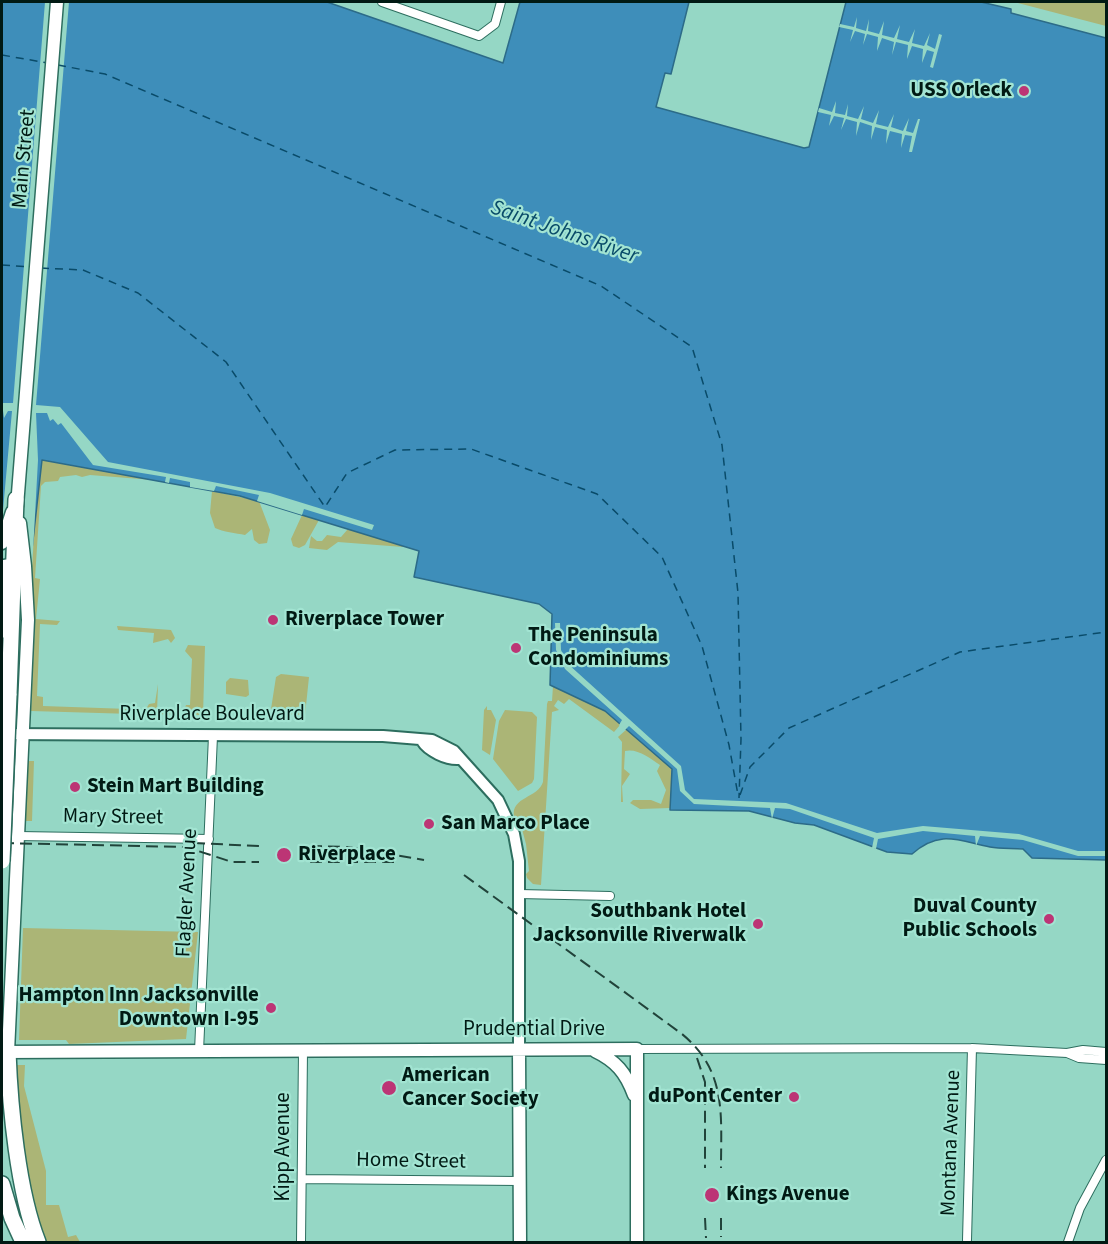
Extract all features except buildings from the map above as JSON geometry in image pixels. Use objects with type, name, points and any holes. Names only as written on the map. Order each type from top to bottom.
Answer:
[{"type":"highway","points":[[2,861],[16,573],[16,499]]},
{"type":"highway","points":[[2,630],[16,573]]},
{"type":"highway","points":[[5,1052],[28,1207],[38,1242]]},
{"type":"highway","points":[[2,1184],[12,1218],[23,1242]]},
{"type":"main road","name":"Main Street","points":[[2,543],[16,499],[57,2]]},
{"type":"main road","points":[[5,1052],[7,941],[18,836],[28,620],[16,573]]},
{"type":"main road","name":"Riverplace Boulevard","points":[[2,734],[383,736],[422,741],[432,740],[454,751],[459,759],[488,785],[509,820],[519,861],[519,1050]]},
{"type":"main road","name":"Mary Street","points":[[2,838],[18,836]]},
{"type":"main road","points":[[637,1049],[637,1242]]},
{"type":"main road","name":"Prudential Drive","points":[[5,1052],[637,1049]]},
{"type":"main road","points":[[519,1050],[520,1242]]},
{"type":"main road","points":[[592,1050],[607,1056],[624,1073],[637,1102]]},
{"type":"street","points":[[382,2],[479,36],[494,26],[501,2]]},
{"type":"street","name":"Flagler Avenue","points":[[199,1051],[213,736]]},
{"type":"street","name":"Mary Street","points":[[18,836],[209,838]]},
{"type":"street","points":[[519,894],[610,896]]},
{"type":"street","name":"Prudential Drive","points":[[637,1049],[972,1048],[1067,1053],[1083,1050],[1107,1052]]},
{"type":"street","name":"Montana Avenue","points":[[967,1239],[972,1048]]},
{"type":"street","name":"Kipp Avenue","points":[[301,1242],[303,1051]]},
{"type":"street","name":"Prudential Drive","points":[[1067,1053],[1079,1058],[1107,1060]]},
{"type":"street","points":[[1068,1242],[1080,1208],[1107,1160]]},
{"type":"street","name":"Home Street","points":[[302,1179],[519,1181]]},
{"type":"green space","points":[[1014,2],[1106,2],[1106,26]]},
{"type":"green space","points":[[41,460],[153,480],[76,475],[60,477],[58,481],[45,482],[41,486],[35,578],[40,579],[36,619],[60,621],[57,625],[40,624],[37,696],[43,697],[43,706],[129,709],[129,706],[133,714],[31,711],[35,621],[30,567]]},
{"type":"green space","points":[[212,491],[259,501],[270,530],[267,543],[259,544],[254,540],[252,529],[245,535],[215,528],[210,513]]},
{"type":"green space","points":[[302,515],[319,520],[305,545],[299,548],[293,546],[291,539]]},
{"type":"green space","points":[[348,529],[403,547],[338,542],[327,550],[309,548],[311,536],[317,541],[322,541],[327,535],[341,537]]},
{"type":"green space","points":[[117,626],[171,630],[175,638],[171,643],[168,639],[153,643],[154,633],[118,630]]},
{"type":"green space","points":[[188,645],[205,646],[203,715],[143,714],[149,704],[155,703],[158,684],[157,713],[183,714],[186,705],[190,705],[192,659],[185,651]]},
{"type":"green space","points":[[281,674],[309,677],[305,715],[281,715],[271,709],[276,677]]},
{"type":"green space","points":[[230,678],[248,680],[249,695],[246,697],[226,694],[226,682]]},
{"type":"green space","points":[[553,686],[605,711],[621,724],[614,732],[569,699],[564,704],[558,700],[554,706],[559,710],[552,712],[541,885],[533,884],[527,878],[526,874],[529,871],[526,844],[519,818],[514,816],[514,810],[543,782],[547,704],[548,701],[552,701]]},
{"type":"green space","points":[[487,706],[487,710],[491,710],[496,720],[490,755],[482,750],[484,710]]},
{"type":"green space","points":[[505,710],[532,712],[537,717],[534,779],[532,783],[518,791],[493,759],[499,721]]},
{"type":"green space","points":[[627,729],[672,769],[670,808],[640,809],[630,803],[633,800],[651,800],[661,804],[666,790],[657,771],[660,765],[643,754],[630,750],[625,751],[624,769],[630,774],[622,786],[623,802],[621,802],[622,742],[618,737]]},
{"type":"green space","points":[[27,761],[34,761],[32,821],[26,821],[25,816]]},
{"type":"green space","points":[[23,928],[198,932],[186,1039],[69,1044],[66,1040],[19,1040]]},
{"type":"green space","points":[[16,1065],[25,1065],[24,1086],[46,1171],[46,1205],[59,1205],[68,1237],[76,1235],[80,1242],[44,1242],[33,1201],[19,1130],[15,1085]]},
{"type":"water","name":"Saint Johns River","points":[[2,2],[327,2],[503,63],[520,2],[689,2],[671,74],[665,73],[656,107],[804,148],[809,147],[846,2],[981,2],[1011,9],[1011,13],[1106,38],[1106,860],[1032,858],[1023,849],[994,848],[950,839],[932,842],[912,854],[887,852],[814,825],[795,823],[749,811],[670,810],[672,769],[605,711],[550,685],[552,614],[539,604],[414,577],[419,551],[240,496],[42,460],[30,567],[2,566]]},
{"type":"pier","points":[[45,2],[69,2],[36,405],[60,407],[108,462],[270,493],[374,525],[372,530],[304,509],[302,515],[257,501],[259,495],[216,486],[214,491],[190,487],[190,482],[170,478],[169,483],[165,482],[166,477],[93,465],[61,423],[58,425],[53,419],[50,421],[47,413],[36,413],[38,460],[32,570],[2,569],[2,521],[12,411],[8,411],[4,418],[2,403],[13,403]]},
{"type":"pier","points":[[857,17],[856,28],[866,31],[869,19],[868,31],[879,34],[884,21],[882,35],[894,38],[900,25],[897,39],[909,42],[915,29],[912,43],[924,46],[930,33],[927,45],[935,49],[939,34],[942,35],[933,68],[930,67],[934,52],[927,50],[922,63],[923,49],[912,46],[907,59],[908,45],[896,42],[892,55],[894,42],[882,38],[877,51],[878,37],[867,34],[863,45],[865,34],[855,31],[850,42],[853,30],[839,27],[840,24],[854,27]]},
{"type":"pier","points":[[836,101],[835,113],[845,115],[848,104],[847,116],[858,119],[864,106],[861,119],[873,123],[879,110],[876,124],[888,127],[894,114],[891,127],[903,131],[909,118],[906,131],[913,133],[920,119],[912,152],[909,152],[912,136],[905,135],[901,148],[902,134],[890,131],[886,144],[887,130],[875,127],[871,140],[872,126],[860,122],[856,136],[857,122],[846,119],[841,130],[844,118],[834,116],[829,126],[831,115],[818,112],[819,108],[832,112]]},
{"type":"pier","points":[[555,623],[560,623],[561,650],[568,664],[681,766],[685,790],[694,799],[786,803],[877,833],[923,826],[1019,834],[1078,851],[1106,851],[1106,856],[1078,856],[1023,840],[980,836],[976,846],[975,836],[923,831],[878,839],[876,849],[872,848],[874,838],[790,809],[775,808],[772,819],[770,808],[694,804],[680,791],[677,769],[629,726],[625,730],[621,728],[619,725],[622,720],[565,669],[556,650]]},
{"type":"ferry route","points":[[2,55],[48,63]]},
{"type":"ferry route","points":[[58,65],[105,74],[601,286],[692,347],[722,445],[738,593],[741,739],[739,798]]},
{"type":"ferry route","points":[[2,265],[30,267]]},
{"type":"ferry route","points":[[41,268],[83,270],[138,293],[226,362],[325,507],[347,473],[395,450],[471,449],[597,494],[662,557],[702,646],[729,745],[738,795]]},
{"type":"ferry route","points":[[740,795],[750,767],[789,728],[960,652],[1106,632]]},
{"type":"railway","points":[[2,843],[186,847],[232,862],[259,862]]},
{"type":"railway","points":[[193,843],[259,846]]},
{"type":"railway","points":[[310,846],[347,847],[424,860]]},
{"type":"railway","points":[[310,862],[397,862]]},
{"type":"railway","points":[[464,875],[682,1034],[697,1048],[707,1063],[718,1095],[721,1112],[721,1168]]},
{"type":"railway","points":[[697,1058],[705,1082],[705,1168]]},
{"type":"railway","points":[[705,1218],[706,1238]]},
{"type":"railway","points":[[721,1218],[721,1237]]},
{"type":"place","name":"USS Orleck","points":[[1024,91]]},
{"type":"place","name":"Riverplace Tower","points":[[273,620]]},
{"type":"place","name":"The Peninsula Condominiums","points":[[516,648]]},
{"type":"place","name":"Stein Mart Building","points":[[75,787]]},
{"type":"place","name":"San Marco Place","points":[[429,824]]},
{"type":"place","name":"Riverplace","points":[[284,855]]},
{"type":"place","name":"Duval County Public Schools","points":[[1049,919]]},
{"type":"place","name":"Southbank Hotel Jacksonville Riverwalk","points":[[758,924]]},
{"type":"place","name":"Hampton Inn Jacksonville Downtown I-95","points":[[271,1008]]},
{"type":"place","name":"American Cancer Society","points":[[389,1088]]},
{"type":"place","name":"duPont Center","points":[[794,1097]]},
{"type":"place","name":"Kings Avenue","points":[[712,1195]]}]
